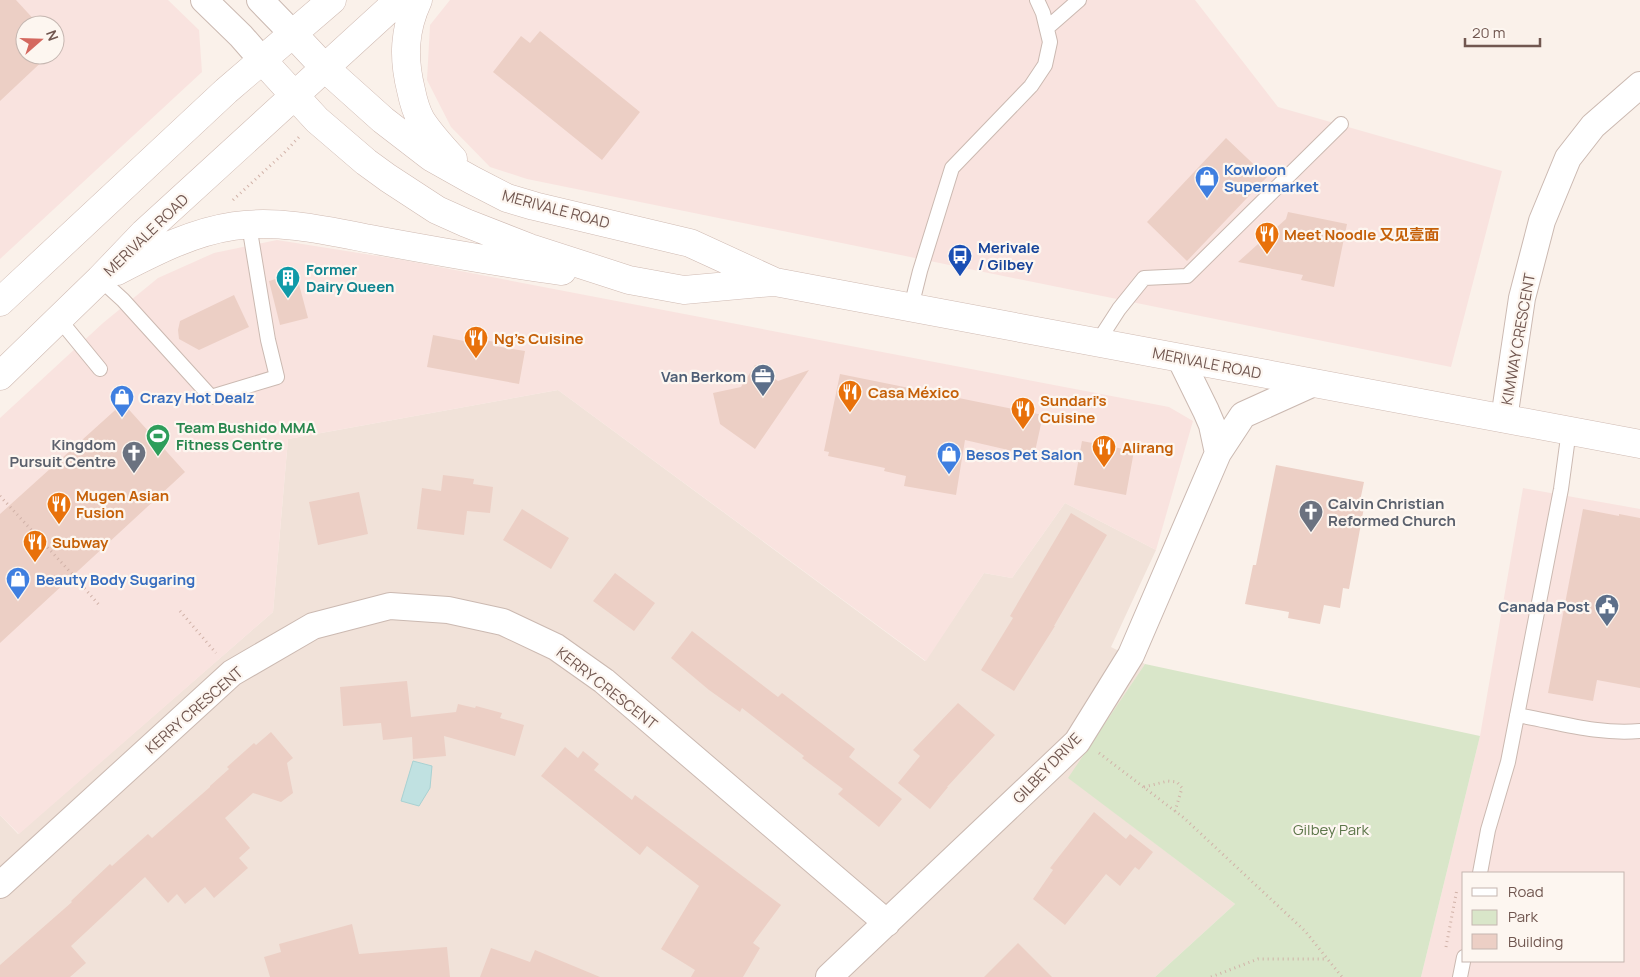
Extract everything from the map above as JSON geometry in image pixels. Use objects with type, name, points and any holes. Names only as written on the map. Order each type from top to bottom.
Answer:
[{"type":"main road","points":[[0,302],[226,91],[332,0]]},
{"type":"main road","points":[[294,96],[399,0]]},
{"type":"main road","points":[[418,0],[409,26],[405,54],[413,99],[420,117],[430,133],[472,180]]},
{"type":"main road","name":"MERIVALE ROAD","points":[[293,34],[325,68],[410,142],[431,157],[506,198],[690,243],[775,282],[1640,444]]},
{"type":"main road","name":"MERIVALE ROAD","points":[[262,60],[317,120],[366,162],[437,210],[466,223],[530,248],[630,280],[684,290],[775,282]]},
{"type":"main road","name":"MERIVALE ROAD","points":[[0,376],[100,279],[144,233],[294,96]]},
{"type":"main road","points":[[100,279],[175,243],[194,236],[226,228],[277,224],[298,226],[514,264],[630,280]]},
{"type":"street","points":[[204,0],[241,36],[262,60]]},
{"type":"street","points":[[260,0],[293,34]]},
{"type":"street","name":"KIMWAY CRESCENT","points":[[1504,419],[1522,298],[1546,212],[1568,158],[1593,126],[1640,85]]},
{"type":"street","points":[[1180,358],[1209,418],[1218,453]]},
{"type":"street","name":"GILBEY DRIVE","points":[[829,977],[1079,738],[1131,654],[1218,453],[1243,415],[1314,383]]},
{"type":"street","name":"KERRY CRESCENT","points":[[0,885],[232,673],[313,626],[390,606],[448,610],[504,622],[556,647],[604,682],[887,922]]},
{"type":"lane","points":[[911,307],[920,271],[952,168],[1031,86],[1045,65],[1050,42],[1044,13],[1037,0]]},
{"type":"lane","points":[[1047,28],[1079,0]]},
{"type":"lane","points":[[1098,342],[1119,308],[1144,278],[1187,276],[1342,124]]},
{"type":"lane","points":[[100,279],[123,300],[212,397],[277,377],[268,340],[249,225]]},
{"type":"lane","points":[[59,319],[100,369]]},
{"type":"lane","points":[[1480,872],[1488,830],[1508,762],[1562,489],[1569,430]]},
{"type":"lane","points":[[1517,715],[1584,729],[1619,733],[1640,731]]},
{"type":"lane","points":[[1460,977],[1463,962]]},
{"type":"path","points":[[227,205],[301,135]]},
{"type":"path","points":[[0,496],[100,606]]},
{"type":"path","points":[[180,611],[232,673]]},
{"type":"path","points":[[1079,738],[1175,812],[1305,931],[1342,977]]},
{"type":"path","points":[[1143,788],[1168,781],[1177,782],[1182,788],[1175,812]]},
{"type":"path","points":[[1446,947],[1457,889]]},
{"type":"path","points":[[1211,977],[1258,959],[1328,959]]},
{"type":"shaded area","points":[[0,0],[168,0],[199,30],[202,72],[0,259]]},
{"type":"shaded area","points":[[450,0],[1195,0],[1278,107],[1502,171],[1451,367],[527,179],[490,167],[451,127],[427,80],[430,25]]},
{"type":"shaded area","points":[[277,240],[403,260],[1169,407],[1193,421],[1156,550],[1065,503],[1012,578],[984,573],[926,661],[558,390],[288,439],[273,612],[19,834],[0,815],[0,418],[103,323],[158,278],[214,253]]},
{"type":"shaded area","points":[[558,390],[925,661],[984,573],[1012,578],[1065,503],[1156,550],[1111,647],[1145,664],[1069,778],[1235,904],[1155,977],[0,977],[0,815],[18,834],[273,612],[288,439]]},
{"type":"shaded area","points":[[1523,488],[1640,509],[1640,977],[1421,977],[1480,736]]},
{"type":"green space","name":"Gilbey Park","points":[[1145,664],[1480,736],[1421,977],[1155,977],[1235,904],[1068,778]]},
{"type":"water","points":[[413,761],[432,766],[430,788],[419,806],[401,801]]},
{"type":"building","points":[[0,0],[16,0],[30,15],[15,15],[15,65],[38,65],[0,101]]},
{"type":"building","points":[[540,31],[640,112],[602,160],[493,72],[521,36],[530,43]]},
{"type":"building","name":"Kowloon Supermarket","points":[[1226,138],[1267,177],[1187,261],[1147,222]]},
{"type":"building","points":[[1288,212],[1347,224],[1334,287],[1301,280],[1303,275],[1238,262],[1286,219]]},
{"type":"building","name":"Former Dairy Queen","points":[[296,273],[308,318],[280,325],[269,281]]},
{"type":"building","points":[[234,295],[249,327],[199,350],[179,339],[180,321]]},
{"type":"building","name":"Ng's Cuisine","points":[[433,335],[464,341],[464,336],[495,342],[495,346],[525,351],[519,384],[427,367]]},
{"type":"building","points":[[755,365],[778,381],[809,370],[755,449],[720,424],[713,393],[741,387]]},
{"type":"building","points":[[840,374],[1043,415],[1034,456],[965,440],[956,495],[904,486],[906,476],[884,471],[885,468],[828,456],[829,452],[824,451]]},
{"type":"building","points":[[123,403],[185,472],[0,643],[0,514]]},
{"type":"building","name":"Alirang","points":[[1082,441],[1134,451],[1126,495],[1074,485]]},
{"type":"building","name":"Calvin Christian Reformed Church","points":[[1276,465],[1364,482],[1360,501],[1365,502],[1349,589],[1343,588],[1340,608],[1324,605],[1320,624],[1288,618],[1289,612],[1245,604],[1253,565],[1256,565]]},
{"type":"building","points":[[443,475],[474,479],[473,484],[493,487],[490,513],[467,511],[464,535],[417,529],[422,488],[441,491]]},
{"type":"building","points":[[359,492],[368,534],[318,545],[309,502]]},
{"type":"building","points":[[522,509],[569,538],[551,569],[503,540]]},
{"type":"building","points":[[1583,509],[1640,518],[1640,688],[1597,680],[1593,701],[1548,693]]},
{"type":"building","points":[[1071,513],[1107,535],[1055,626],[1014,691],[981,670],[1013,618],[1010,616]]},
{"type":"building","points":[[615,573],[655,603],[634,631],[593,601]]},
{"type":"building","points":[[692,631],[778,697],[782,693],[855,749],[849,757],[902,799],[879,827],[838,794],[843,789],[802,758],[804,756],[742,708],[740,712],[709,690],[671,658]]},
{"type":"building","points":[[407,681],[411,717],[456,712],[458,704],[475,708],[476,706],[502,713],[500,718],[524,725],[515,756],[444,736],[446,756],[413,759],[412,737],[383,740],[381,723],[343,726],[340,687]]},
{"type":"building","points":[[958,703],[995,735],[947,787],[930,809],[898,783],[920,756],[913,750]]},
{"type":"building","points":[[271,732],[293,758],[287,763],[293,793],[281,802],[253,793],[225,818],[250,848],[239,858],[248,868],[214,898],[205,887],[185,904],[177,894],[168,903],[145,877],[71,946],[86,963],[70,977],[0,977],[0,965],[72,902],[110,864],[112,866],[148,834],[152,838],[210,787],[229,769],[227,767],[254,743],[256,745]]},
{"type":"building","points":[[565,747],[578,758],[583,751],[599,764],[594,770],[632,800],[635,795],[781,905],[753,943],[760,948],[743,977],[691,977],[695,970],[661,949],[699,886],[647,846],[640,855],[541,776]]},
{"type":"building","points":[[1094,812],[1126,839],[1130,834],[1153,852],[1139,870],[1135,867],[1120,886],[1106,874],[1065,925],[1033,899],[1053,870],[1050,868]]},
{"type":"building","points":[[352,924],[359,954],[447,947],[450,977],[270,977],[264,957],[281,952],[279,944]]},
{"type":"building","points":[[1018,943],[1052,977],[984,977]]},
{"type":"building","points":[[491,948],[530,962],[535,950],[600,977],[480,977]]},
{"type":"place","name":"Kowloon Supermarket","points":[[1207,199]]},
{"type":"place","name":"Meet Noodle 又见壹面","points":[[1267,255]]},
{"type":"place","name":"Merivale / Gilbey","points":[[960,277]]},
{"type":"place","name":"Former Dairy Queen","points":[[288,299]]},
{"type":"place","name":"Ng's Cuisine","points":[[476,359]]},
{"type":"place","name":"Van Berkom","points":[[763,397]]},
{"type":"place","name":"Casa México","points":[[850,413]]},
{"type":"place","name":"Crazy Hot Dealz","points":[[122,418]]},
{"type":"place","name":"Sundari's Cuisine","points":[[1023,430]]},
{"type":"place","name":"Team Bushido MMA Fitness Centre","points":[[158,457]]},
{"type":"place","name":"Alirang","points":[[1104,468]]},
{"type":"place","name":"Kingdom Pursuit Centre","points":[[134,474]]},
{"type":"place","name":"Besos Pet Salon","points":[[949,475]]},
{"type":"place","name":"Mugen Asian Fusion","points":[[59,525]]},
{"type":"place","name":"Calvin Christian Reformed Church","points":[[1311,533]]},
{"type":"place","name":"Subway","points":[[35,563]]},
{"type":"place","name":"Beauty Body Sugaring","points":[[18,600]]},
{"type":"place","name":"Canada Post","points":[[1607,627]]}]
